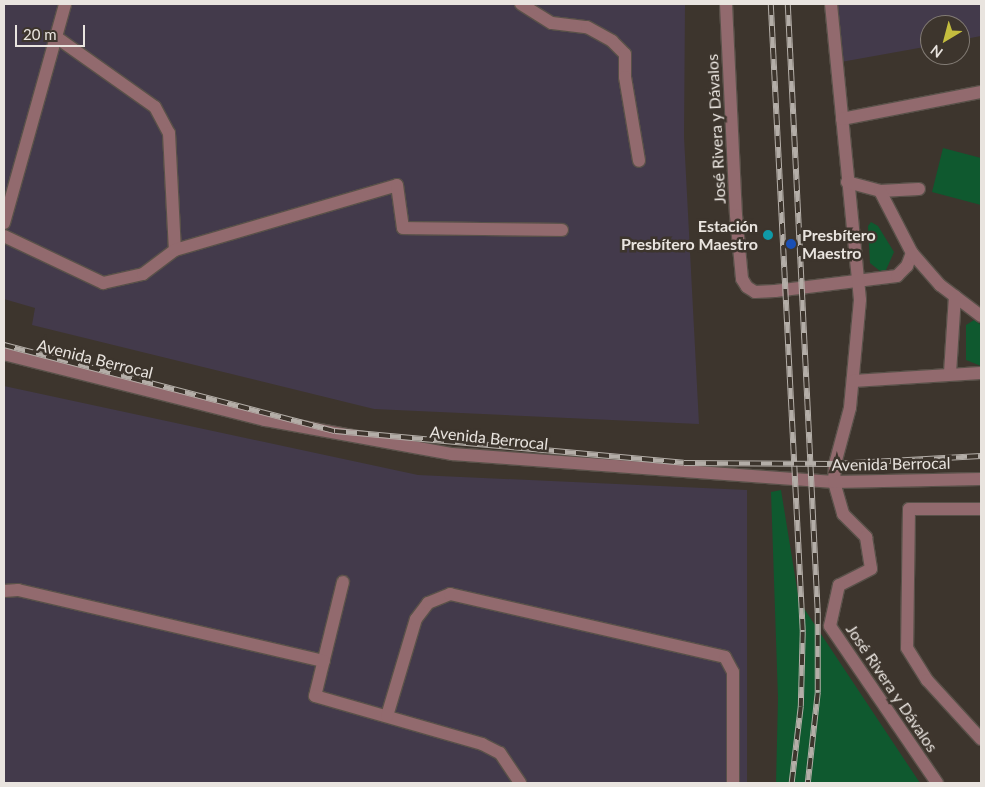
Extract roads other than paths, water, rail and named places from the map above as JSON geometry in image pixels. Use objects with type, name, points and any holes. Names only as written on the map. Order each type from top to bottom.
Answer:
[{"type":"street","points":[[4,223],[65,4]]},
{"type":"street","points":[[521,4],[552,23],[587,27],[612,41],[625,54],[625,77],[639,161]]},
{"type":"street","name":"José Rivera y Dávalos","points":[[726,4],[742,279],[755,292],[858,282]]},
{"type":"street","name":"José Rivera y Dávalos","points":[[831,4],[860,300],[850,408],[835,464],[834,482],[843,514],[866,537],[871,569],[839,585],[830,626],[937,783]]},
{"type":"street","points":[[56,37],[155,107],[168,133],[176,250]]},
{"type":"street","points":[[842,119],[981,92]]},
{"type":"street","points":[[847,182],[880,191],[918,189]]},
{"type":"street","points":[[4,236],[103,283],[143,274],[176,250],[397,185],[403,228],[562,230]]},
{"type":"street","points":[[880,191],[912,253],[940,285],[981,316]]},
{"type":"street","points":[[858,282],[897,276],[907,266],[912,253]]},
{"type":"street","points":[[950,372],[955,296]]},
{"type":"street","name":"Avenida Berrocal","points":[[4,354],[265,420],[452,454],[834,482],[981,479]]},
{"type":"street","points":[[853,381],[950,372],[981,372]]},
{"type":"street","points":[[981,509],[909,509],[907,648],[926,680],[981,739]]},
{"type":"street","points":[[343,582],[315,696],[482,744],[500,754],[520,783]]},
{"type":"street","points":[[4,591],[18,590],[324,661]]},
{"type":"street","points":[[387,716],[416,620],[428,603],[450,594],[725,657],[733,672],[733,783]]},
{"type":"railway","points":[[771,4],[803,632],[801,707],[792,783]]},
{"type":"railway","points":[[788,4],[818,613],[818,693],[808,783]]},
{"type":"railway","points":[[4,345],[335,431],[684,463],[835,464],[981,456]]},
{"type":"place","name":"Estación Presbítero Maestro","points":[[768,235]]},
{"type":"place","name":"Presbítero Maestro","points":[[791,244]]}]
